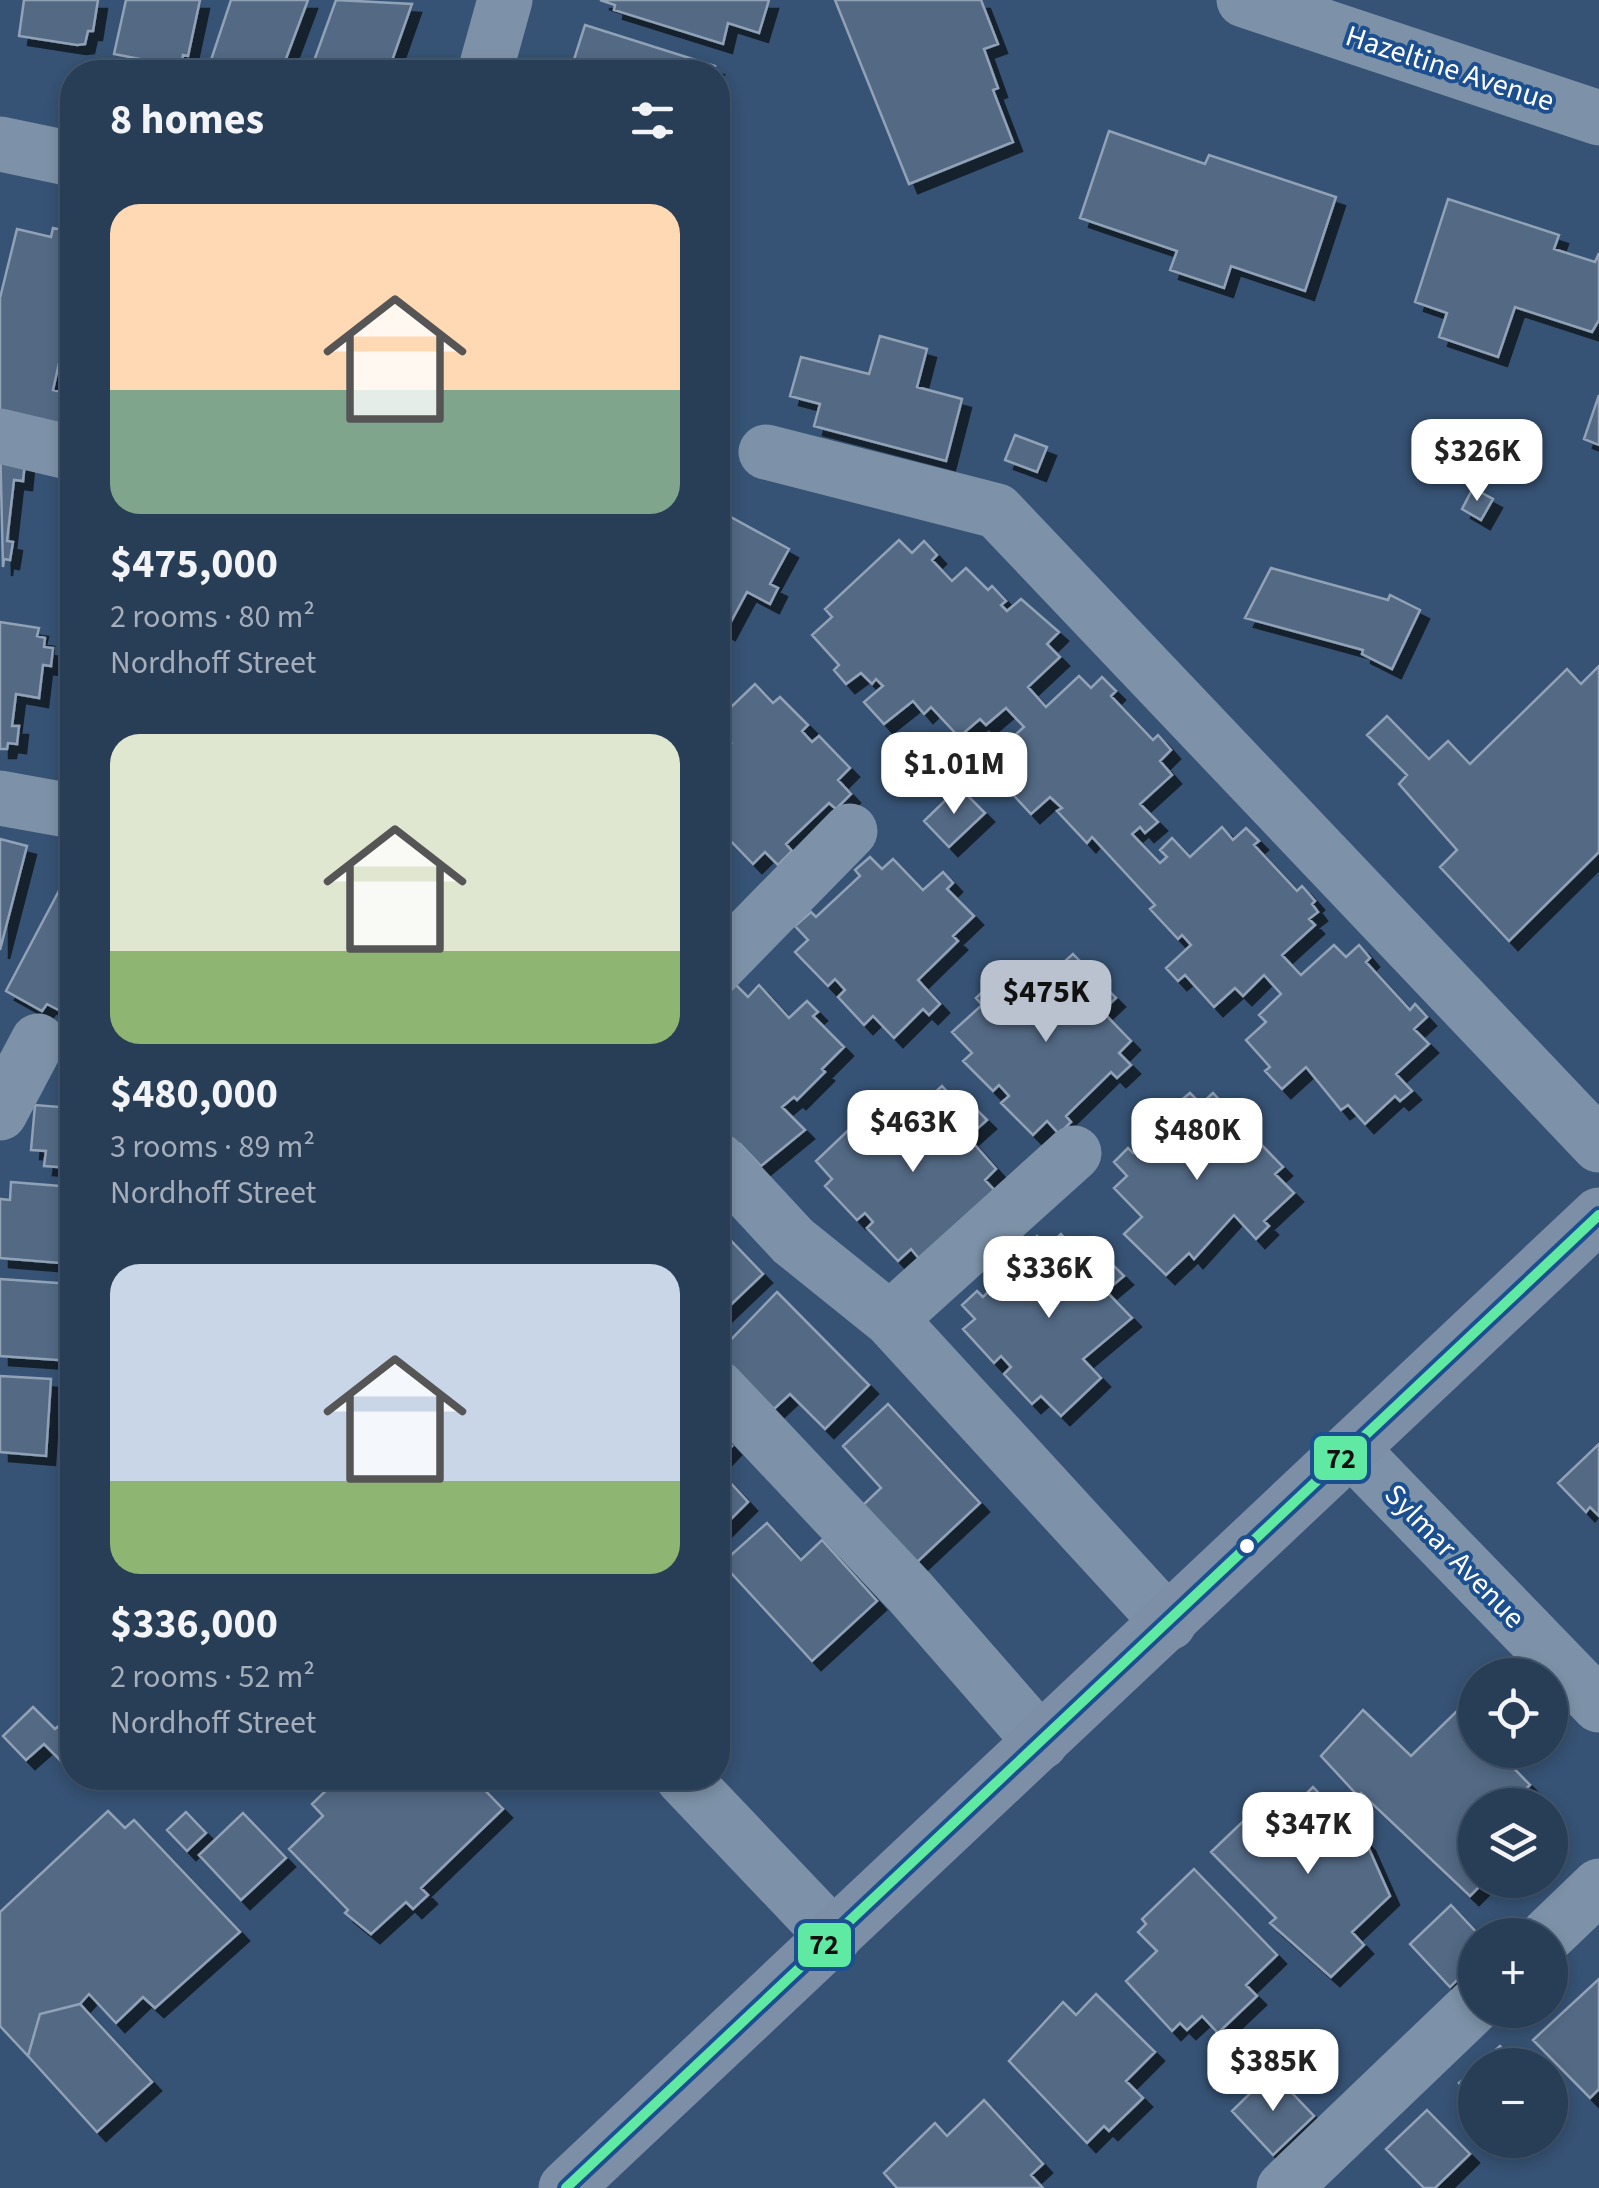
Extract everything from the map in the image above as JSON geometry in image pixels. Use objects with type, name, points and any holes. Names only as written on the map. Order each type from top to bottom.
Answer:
[{"type":"main road","points":[[566,2188],[1599,1214]]},
{"type":"street","points":[[488,60],[505,0]]},
{"type":"street","name":"Hazeltine Avenue","points":[[1244,0],[1599,118]]},
{"type":"street","points":[[0,144],[60,157]]},
{"type":"street","points":[[0,436],[60,450]]},
{"type":"street","points":[[766,452],[997,512],[1599,1146]]},
{"type":"street","points":[[0,798],[60,809]]},
{"type":"street","points":[[730,954],[850,831]]},
{"type":"street","points":[[0,1113],[37,1041]]},
{"type":"street","points":[[890,1318],[1074,1153]]},
{"type":"street","points":[[730,1173],[793,1242],[890,1318],[1169,1623]]},
{"type":"street","points":[[730,1401],[910,1592],[1041,1742]]},
{"type":"street","name":"Sylmar Avenue","points":[[1352,1450],[1599,1705]]},
{"type":"street","points":[[694,1790],[834,1937]]},
{"type":"street","points":[[1566,1918],[1599,1886]]},
{"type":"street","points":[[1284,2188],[1458,2021]]},
{"type":"building","points":[[24,0],[98,0],[93,31],[88,31],[85,44],[77,45],[19,36]]},
{"type":"building","points":[[126,0],[200,0],[188,56],[183,55],[182,60],[145,60],[114,54]]},
{"type":"building","points":[[231,0],[308,0],[286,60],[211,60]]},
{"type":"building","points":[[336,0],[412,4],[392,60],[314,60]]},
{"type":"building","points":[[600,0],[769,0],[759,33],[728,23],[723,44],[614,10],[615,5]]},
{"type":"building","points":[[835,0],[981,0],[998,44],[984,49],[998,88],[993,90],[1013,142],[909,184]]},
{"type":"building","points":[[585,25],[696,60],[574,60]]},
{"type":"building","points":[[1109,131],[1205,164],[1209,155],[1336,197],[1305,291],[1231,266],[1224,288],[1170,270],[1177,251],[1080,218]]},
{"type":"building","points":[[1448,199],[1559,235],[1554,249],[1595,262],[1599,253],[1599,320],[1592,332],[1515,307],[1498,357],[1439,337],[1447,313],[1415,302]]},
{"type":"building","points":[[53,228],[60,229],[60,359],[53,390],[60,391],[60,428],[0,414],[0,298],[17,229],[51,237]]},
{"type":"building","points":[[880,336],[927,349],[917,387],[962,399],[946,461],[814,426],[820,404],[790,396],[801,357],[869,374]]},
{"type":"building","points":[[1599,395],[1599,445],[1584,439]]},
{"type":"building","points":[[1015,435],[1047,447],[1037,472],[1005,460]]},
{"type":"building","points":[[0,440],[25,462],[23,481],[14,480],[7,541],[13,542],[10,560],[4,559],[3,567]]},
{"type":"building","points":[[1473,488],[1493,499],[1481,520],[1462,509]]},
{"type":"building","points":[[730,517],[789,549],[770,584],[778,588],[770,604],[747,592],[730,624]]},
{"type":"building","points":[[899,540],[912,553],[924,541],[937,555],[932,560],[952,581],[966,568],[988,590],[992,586],[1006,601],[1001,605],[1007,611],[1021,599],[1059,632],[1047,644],[1060,657],[1028,687],[1046,707],[1079,676],[1091,688],[1102,677],[1116,691],[1111,696],[1153,740],[1158,735],[1171,750],[1160,761],[1172,775],[1140,804],[1158,822],[1145,833],[1140,827],[1132,834],[1160,863],[1167,857],[1160,850],[1172,838],[1190,857],[1222,827],[1233,840],[1246,828],[1259,841],[1254,845],[1297,891],[1302,886],[1315,901],[1312,904],[1318,912],[1309,919],[1315,925],[1282,955],[1301,975],[1334,945],[1346,957],[1359,945],[1370,958],[1366,962],[1410,1010],[1415,1004],[1427,1017],[1414,1029],[1429,1044],[1396,1074],[1412,1091],[1400,1101],[1395,1096],[1365,1124],[1348,1105],[1341,1110],[1306,1067],[1282,1089],[1265,1071],[1270,1067],[1246,1040],[1266,1022],[1259,1015],[1281,994],[1264,975],[1243,996],[1235,988],[1214,1007],[1185,975],[1178,981],[1166,968],[1191,945],[1182,935],[1178,939],[1150,909],[1155,905],[1092,837],[1087,843],[1057,811],[1062,808],[1050,797],[1031,814],[991,771],[1010,753],[1003,746],[1024,727],[1006,708],[986,725],[980,719],[959,737],[931,707],[924,714],[913,701],[884,724],[864,702],[883,686],[876,679],[872,684],[861,673],[846,684],[834,670],[839,665],[812,635],[832,617],[825,609]]},
{"type":"building","points":[[1271,568],[1388,600],[1390,595],[1420,610],[1392,669],[1362,654],[1363,650],[1245,618]]},
{"type":"building","points":[[0,622],[39,628],[37,636],[45,638],[44,647],[53,648],[51,666],[43,665],[39,698],[16,694],[12,726],[19,726],[17,744],[8,743],[7,749],[0,749]]},
{"type":"building","points":[[1599,666],[1599,852],[1509,941],[1440,867],[1457,850],[1399,784],[1407,775],[1367,735],[1387,716],[1429,759],[1448,741],[1470,764],[1567,669],[1581,684]]},
{"type":"building","points":[[755,684],[773,703],[780,697],[808,725],[802,731],[812,742],[819,736],[850,768],[838,780],[851,794],[836,809],[829,803],[786,844],[792,851],[778,865],[765,852],[753,864],[730,840],[730,708]]},
{"type":"building","points":[[959,787],[985,813],[949,847],[924,821]]},
{"type":"building","points":[[0,839],[27,846],[0,950]]},
{"type":"building","points":[[870,857],[882,869],[893,859],[923,890],[943,872],[953,883],[947,889],[974,916],[953,936],[958,941],[918,980],[940,1004],[929,1015],[923,1009],[894,1038],[873,1016],[864,1025],[838,997],[845,990],[835,979],[828,986],[795,952],[808,940],[795,926],[811,912],[816,917],[860,876],[855,870]]},
{"type":"building","points":[[60,889],[60,1011],[47,1004],[42,1011],[6,991]]},
{"type":"building","points":[[1073,954],[1116,998],[1102,1011],[1131,1041],[1119,1053],[1131,1065],[1117,1078],[1111,1072],[1066,1116],[1071,1122],[1059,1134],[1047,1121],[1033,1135],[1001,1103],[1009,1096],[999,1085],[993,1091],[963,1061],[972,1053],[952,1032],[982,1005],[976,998],[988,986],[1010,1010]]},
{"type":"building","points":[[736,985],[748,997],[759,985],[789,1018],[807,1001],[818,1012],[813,1016],[844,1047],[797,1100],[794,1097],[782,1107],[805,1130],[761,1166],[740,1144],[730,1143],[730,991]]},
{"type":"building","points":[[942,1086],[968,1114],[975,1108],[987,1120],[968,1137],[996,1169],[985,1180],[998,1194],[922,1262],[911,1249],[898,1261],[867,1228],[873,1222],[865,1213],[857,1220],[825,1186],[832,1179],[816,1161],[860,1119],[875,1135],[917,1096],[923,1103]]},
{"type":"building","points":[[1190,1093],[1201,1104],[1213,1093],[1243,1126],[1237,1132],[1248,1143],[1254,1137],[1283,1167],[1275,1174],[1294,1193],[1264,1221],[1269,1226],[1256,1239],[1234,1215],[1194,1259],[1189,1253],[1166,1275],[1124,1234],[1142,1217],[1114,1188],[1127,1176],[1114,1162],[1128,1148],[1133,1153],[1179,1110],[1174,1106]]},
{"type":"building","points":[[60,1098],[60,1167],[44,1166],[46,1151],[31,1150],[35,1105],[59,1107]]},
{"type":"building","points":[[11,1182],[60,1186],[60,1263],[0,1258],[0,1199],[10,1200]]},
{"type":"building","points":[[1061,1234],[1092,1268],[1104,1256],[1124,1276],[1106,1291],[1132,1318],[1083,1359],[1101,1378],[1061,1416],[1041,1396],[1032,1404],[1004,1374],[1011,1367],[1001,1356],[994,1363],[963,1329],[975,1319],[962,1305],[977,1291],[983,1297],[1027,1254],[1023,1250],[1037,1236],[1047,1247]]},
{"type":"building","points":[[730,1240],[763,1274],[730,1306]]},
{"type":"building","points":[[0,1279],[60,1283],[60,1360],[0,1356]]},
{"type":"building","points":[[777,1292],[869,1385],[825,1429],[790,1394],[774,1409],[730,1365],[730,1341]]},
{"type":"building","points":[[0,1376],[51,1379],[46,1456],[0,1452]]},
{"type":"building","points":[[888,1404],[980,1503],[915,1564],[862,1506],[881,1488],[843,1446]]},
{"type":"building","points":[[1599,1444],[1599,1516],[1590,1507],[1586,1512],[1558,1483]]},
{"type":"building","points":[[730,1482],[748,1502],[730,1520]]},
{"type":"building","points":[[767,1523],[801,1560],[822,1540],[877,1601],[812,1661],[730,1572],[730,1556]]},
{"type":"building","points":[[33,1707],[55,1729],[60,1725],[60,1760],[44,1744],[26,1760],[3,1736]]},
{"type":"building","points":[[1363,1710],[1411,1756],[1458,1710],[1458,1768],[1513,1768],[1530,1785],[1458,1788],[1458,1885],[1361,1793],[1358,1796],[1321,1756]]},
{"type":"building","points":[[1313,1787],[1366,1842],[1390,1896],[1352,1932],[1364,1945],[1331,1977],[1270,1923],[1276,1918],[1211,1852],[1257,1808],[1274,1825]]},
{"type":"building","points":[[327,1790],[485,1790],[503,1809],[421,1888],[428,1895],[413,1909],[406,1902],[371,1934],[345,1913],[348,1910],[289,1849],[323,1816],[312,1804]]},
{"type":"building","points":[[108,1811],[125,1828],[134,1820],[240,1932],[155,2008],[143,1997],[116,2023],[89,1994],[80,2004],[40,2014],[28,2056],[0,2026],[0,1912]]},
{"type":"building","points":[[186,1812],[206,1833],[187,1851],[167,1830]]},
{"type":"building","points":[[243,1813],[286,1858],[241,1900],[199,1855]]},
{"type":"building","points":[[1194,1869],[1277,1955],[1246,1985],[1257,1996],[1218,2033],[1202,2016],[1187,2030],[1180,2023],[1172,2031],[1126,1981],[1157,1951],[1138,1932],[1146,1924],[1142,1919]]},
{"type":"building","points":[[1451,1905],[1463,1918],[1458,1918],[1458,1979],[1450,1987],[1410,1944]]},
{"type":"building","points":[[1599,1979],[1599,2089],[1590,2098],[1568,2076],[1568,2048],[1541,2048],[1533,2040],[1546,2028],[1568,2028],[1568,2008]]},
{"type":"building","points":[[1096,1994],[1155,2052],[1126,2081],[1143,2098],[1109,2131],[1104,2126],[1087,2143],[1009,2061],[1063,2002],[1076,2015]]},
{"type":"building","points":[[80,2004],[152,2082],[97,2132],[28,2056],[40,2014]]},
{"type":"building","points":[[1272,2072],[1314,2116],[1273,2155],[1232,2111]]},
{"type":"building","points":[[984,2100],[1043,2164],[1031,2175],[1043,2188],[897,2188],[884,2173],[935,2123],[947,2136]]},
{"type":"building","points":[[1427,2110],[1458,2142],[1458,2158],[1466,2158],[1435,2188],[1424,2188],[1386,2149]]},
{"type":"transit line","name":"72","points":[[566,2188],[1599,1215]]}]
